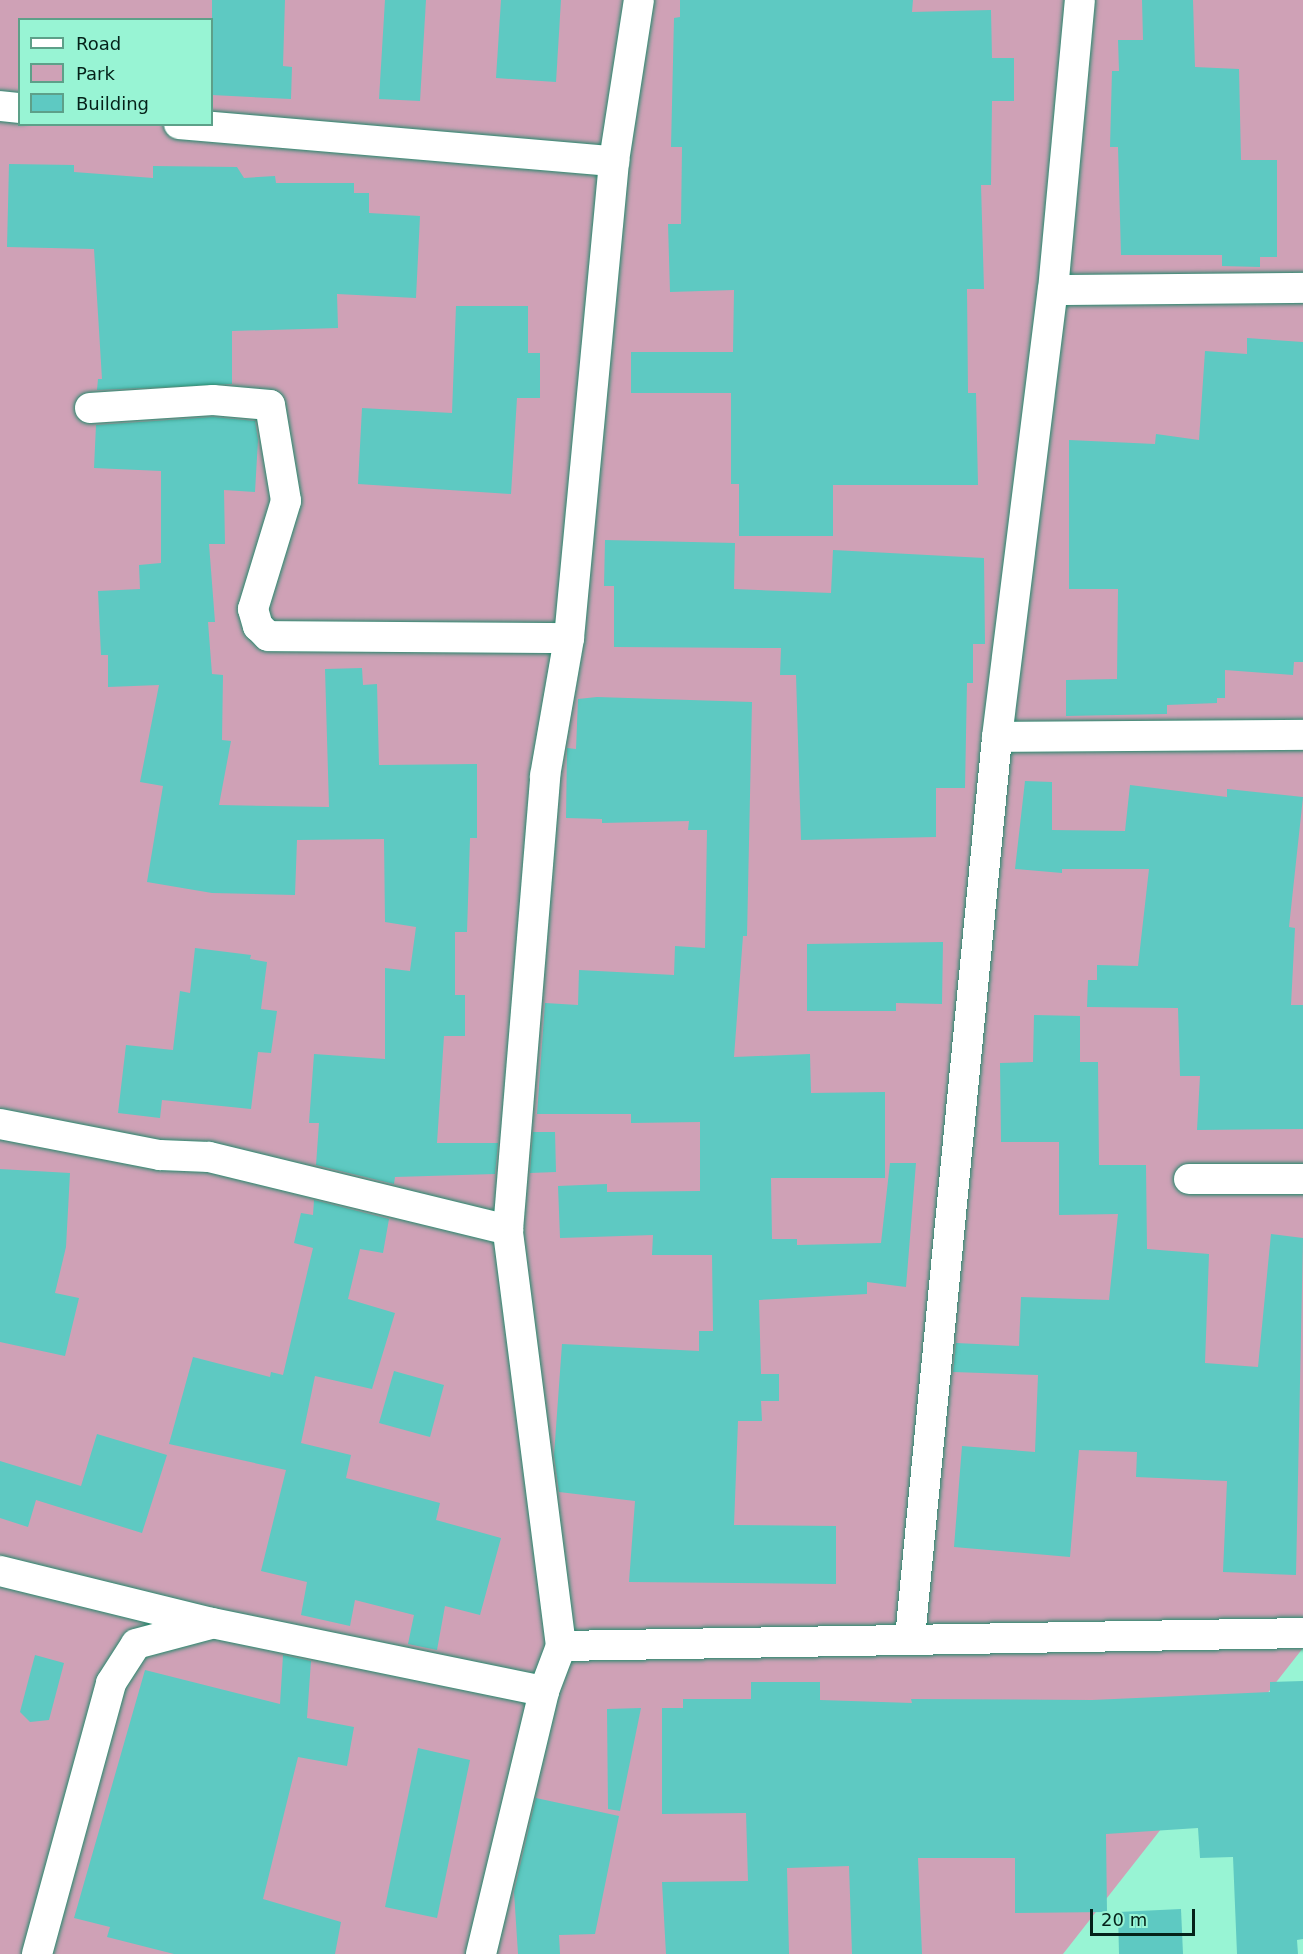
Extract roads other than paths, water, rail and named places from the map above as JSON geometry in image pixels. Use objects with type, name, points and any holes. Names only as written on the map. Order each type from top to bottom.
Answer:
[{"type":"street","points":[[481,1954],[544,1691],[561,1646],[508,1230],[545,776],[569,638],[614,161],[639,0]]},
{"type":"street","points":[[910,1638],[997,737],[1053,290],[1080,0]]},
{"type":"street","points":[[0,106],[18,108]]},
{"type":"street","points":[[203,126],[614,161]]},
{"type":"street","points":[[1053,290],[1303,288]]},
{"type":"street","points":[[90,408],[213,400],[270,405],[286,501],[253,609],[258,626],[268,636],[569,638]]},
{"type":"street","points":[[997,737],[1303,735]]},
{"type":"street","points":[[0,1124],[160,1155],[209,1157],[508,1230]]},
{"type":"street","points":[[1190,1179],[1303,1179]]},
{"type":"street","points":[[0,1571],[212,1623],[544,1691]]},
{"type":"street","points":[[37,1954],[111,1683],[136,1644],[212,1623]]},
{"type":"street","points":[[561,1646],[910,1638],[1303,1633]]}]
